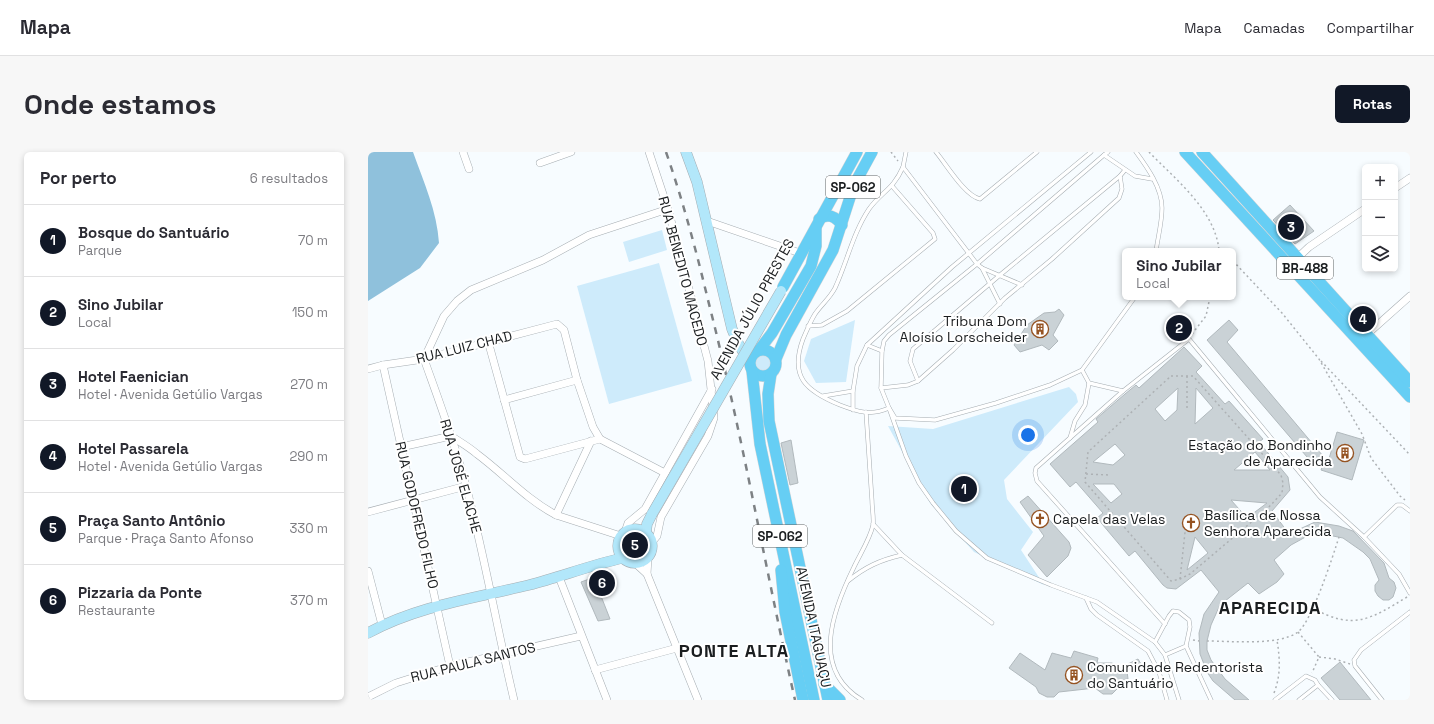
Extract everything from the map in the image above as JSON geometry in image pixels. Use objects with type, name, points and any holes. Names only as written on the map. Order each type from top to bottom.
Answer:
[{"type":"main road","points":[[686,152],[697,182],[734,336],[742,349],[754,359],[763,376],[771,374]]},
{"type":"main road","name":"AVENIDA JÚLIO PRESTES","points":[[644,528],[782,289],[800,253],[857,152]]},
{"type":"main road","name":"SP-062","points":[[771,374],[776,367],[776,359],[786,335],[837,242],[854,185],[872,152]]},
{"type":"main road","name":"BR-488","points":[[1185,152],[1292,262],[1363,338],[1410,382]]},
{"type":"main road","name":"BR-488","points":[[1202,152],[1292,262]]},
{"type":"main road","name":"SP-062","points":[[818,222],[830,216],[836,218],[842,225]]},
{"type":"main road","name":"AVENIDA JÚLIO PRESTES","points":[[754,359],[772,333],[814,258],[818,222]]},
{"type":"main road","points":[[782,289],[801,268],[837,242]]},
{"type":"main road","name":"BR-488","points":[[1363,338],[1410,397]]},
{"type":"main road","points":[[754,359],[767,350],[776,359]]},
{"type":"main road","name":"AVENIDA ITAGUAÇU","points":[[754,359],[760,444],[814,700]]},
{"type":"main road","name":"AVENIDA ITAGUAÇU","points":[[771,374],[768,394],[769,421],[828,700]]},
{"type":"main road","points":[[368,633],[382,625],[438,606],[559,577],[623,558],[635,563],[642,562],[648,558],[652,550],[652,542],[644,528],[631,529],[623,534],[618,547],[600,564]]},
{"type":"main road","points":[[782,546],[779,559],[783,592],[803,700]]},
{"type":"main road","points":[[618,547],[623,558]]},
{"type":"main road","points":[[824,684],[840,700]]},
{"type":"street","points":[[463,152],[469,169]]},
{"type":"street","points":[[540,163],[571,152]]},
{"type":"street","name":"RUA BENEDITO MACEDO","points":[[649,152],[668,209],[708,361],[712,388]]},
{"type":"street","points":[[1398,186],[1410,178]]},
{"type":"street","points":[[424,359],[444,316],[457,301],[471,290],[543,260],[589,235],[668,209]]},
{"type":"street","points":[[1292,262],[1362,211]]},
{"type":"street","points":[[707,221],[800,253]]},
{"type":"street","points":[[1363,338],[1410,296]]},
{"type":"street","name":"RUA LUIZ CHAD","points":[[368,369],[383,365],[424,359],[553,324],[560,325],[564,330],[578,380]]},
{"type":"street","points":[[488,341],[518,454],[522,459],[600,439]]},
{"type":"street","name":"RUA JOSÉ ELACHE","points":[[424,359],[451,436],[466,486],[492,594],[503,653],[514,700]]},
{"type":"street","name":"RUA GODOFREDO FILHO","points":[[383,365],[438,606],[450,666]]},
{"type":"street","points":[[504,400],[578,380],[594,427],[600,439],[665,473]]},
{"type":"street","points":[[401,447],[451,436],[477,453],[528,496],[556,515],[623,534],[628,523],[644,511],[712,388]]},
{"type":"street","name":"AVENIDA JÚLIO PRESTES","points":[[652,542],[658,536],[661,517],[712,428],[714,419],[712,388]]},
{"type":"street","points":[[556,515],[591,441]]},
{"type":"street","points":[[368,512],[466,486]]},
{"type":"street","points":[[647,574],[648,558]]},
{"type":"street","points":[[635,563],[647,574],[698,700]]},
{"type":"street","points":[[368,571],[382,625]]},
{"type":"street","points":[[559,577],[607,700]]},
{"type":"street","name":"RUA PAULA SANTOS","points":[[369,698],[404,680],[450,666],[581,636]]},
{"type":"street","points":[[595,670],[677,648]]},
{"type":"lane","points":[[890,408],[877,414],[853,410],[823,396],[813,391],[806,383],[800,373],[797,363],[808,326],[835,288],[869,210],[898,180],[903,167],[906,152]]},
{"type":"lane","points":[[936,152],[966,191],[972,197],[980,199],[1037,152]]},
{"type":"lane","points":[[853,410],[853,391],[857,366],[867,345],[969,252],[1091,152]]},
{"type":"lane","points":[[1136,152],[1146,166],[1158,191],[1162,207],[1156,248]]},
{"type":"lane","points":[[1133,300],[1082,370],[1050,385],[996,403],[935,420],[895,418],[881,388],[882,351],[884,341],[889,335],[977,264],[1106,153],[1124,170],[1135,176],[1152,179]]},
{"type":"lane","points":[[903,167],[977,264],[982,268],[1022,285]]},
{"type":"lane","points":[[918,381],[910,361],[913,350],[989,284],[1120,176],[1124,170]]},
{"type":"lane","points":[[881,388],[908,385],[918,381],[953,350],[1000,304],[1119,198],[1122,189],[1120,176]]},
{"type":"lane","points":[[808,326],[822,325],[847,311],[935,239],[933,233],[892,186]]},
{"type":"lane","points":[[982,268],[1000,304]]},
{"type":"lane","points":[[1164,624],[1037,480],[1035,473],[1036,468],[1123,391],[1189,338],[1320,498],[1364,538],[1399,574],[1410,594]]},
{"type":"lane","points":[[867,345],[882,351]]},
{"type":"lane","points":[[1069,439],[1075,421],[1085,405],[1089,383],[1082,370]]},
{"type":"lane","points":[[1089,383],[1123,391]]},
{"type":"lane","points":[[823,396],[853,391]]},
{"type":"lane","points":[[890,408],[906,456],[919,483],[956,531],[987,558],[1107,608],[1155,642],[1165,655],[1179,700]]},
{"type":"lane","points":[[862,700],[844,688],[838,679],[831,662],[833,622],[838,603],[873,524],[866,412]]},
{"type":"lane","points":[[1364,538],[1397,505],[1402,505],[1410,511]]},
{"type":"lane","points":[[873,524],[902,555],[992,623]]},
{"type":"lane","points":[[847,581],[862,569],[882,559],[902,555]]},
{"type":"lane","points":[[1086,598],[1091,609],[1097,615],[1148,651],[1159,672],[1167,700]]},
{"type":"lane","points":[[1155,642],[1164,624],[1173,611],[1179,612],[1186,616],[1189,620],[1190,626],[1186,646],[1211,700]]},
{"type":"lane","points":[[1382,700],[1354,663],[1356,656],[1361,650],[1410,612]]},
{"type":"lane","points":[[1165,655],[1186,646]]},
{"type":"lane","points":[[1275,700],[1306,676],[1315,680],[1332,700]]},
{"type":"lane","points":[[1298,700],[1318,685]]},
{"type":"path","points":[[891,152],[903,167]]},
{"type":"path","points":[[1149,152],[1207,215],[1218,240],[1219,248]]},
{"type":"path","points":[[1236,264],[1282,313],[1319,359],[1410,455]]},
{"type":"path","points":[[1206,316],[1209,300]]},
{"type":"path","points":[[1319,359],[1362,434],[1371,458],[1400,496],[1410,503]]},
{"type":"path","points":[[1171,376],[1187,376],[1193,376],[1281,475],[1283,484],[1282,492],[1268,508],[1190,574],[1180,579],[1171,581],[1085,482],[1088,452],[1171,376]]},
{"type":"path","points":[[1187,376],[1187,408]]},
{"type":"path","points":[[1086,474],[1110,475]]},
{"type":"path","points":[[1180,579],[1186,523]]},
{"type":"path","points":[[1207,641],[1277,640],[1298,632],[1313,608],[1339,537]]},
{"type":"path","points":[[1313,608],[1330,618],[1353,622],[1380,614],[1410,594]]},
{"type":"path","points":[[1298,632],[1319,657],[1335,659],[1348,664],[1354,663]]},
{"type":"path","points":[[1273,694],[1278,681],[1280,659],[1277,640]]},
{"type":"path","points":[[1310,677],[1319,657]]},
{"type":"shaded area","points":[[662,230],[667,250],[629,262],[623,242]]},
{"type":"shaded area","points":[[659,263],[692,381],[609,404],[577,286]]},
{"type":"shaded area","points":[[855,320],[846,382],[816,383],[804,361],[811,339]]},
{"type":"shaded area","points":[[760,355],[766,355],[771,360],[769,369],[766,371],[760,371],[755,366],[755,360]]},
{"type":"shaded area","points":[[1069,387],[1076,394],[1078,402],[1004,480],[1007,499],[1033,532],[1021,550],[1044,585],[974,552],[930,503],[888,426],[933,429]]},
{"type":"shaded area","points":[[635,538],[642,543],[643,546],[638,553],[635,554],[628,549],[627,546],[632,539]]},
{"type":"water","points":[[368,152],[413,152],[433,208],[439,243],[420,268],[368,301]]},
{"type":"building","points":[[1290,205],[1314,231],[1295,244],[1273,220]]},
{"type":"building","name":"Tribuna Dom Aloísio Lorscheider","points":[[1059,309],[1064,315],[1053,335],[1058,341],[1049,350],[1042,345],[1020,352],[1014,345],[1027,325],[1044,313],[1055,312]]},
{"type":"building","points":[[1229,320],[1238,330],[1227,342],[1323,456],[1313,464],[1207,340]]},
{"type":"building","name":"Basílica de Nossa Senhora Aparecida","points":[[1184,347],[1202,366],[1196,372],[1225,404],[1229,401],[1263,439],[1259,442],[1288,477],[1290,490],[1272,511],[1289,534],[1315,522],[1339,526],[1353,531],[1384,563],[1389,578],[1394,582],[1396,588],[1393,597],[1389,600],[1383,600],[1375,591],[1375,585],[1379,580],[1370,559],[1363,552],[1343,538],[1323,534],[1311,534],[1291,545],[1274,560],[1284,574],[1277,582],[1259,594],[1248,583],[1220,605],[1211,625],[1207,641],[1207,650],[1211,660],[1225,679],[1249,700],[1235,700],[1213,681],[1207,672],[1200,654],[1199,633],[1204,614],[1219,592],[1201,570],[1176,589],[1167,588],[1135,551],[1129,556],[1097,518],[1103,513],[1076,482],[1070,487],[1050,464],[1098,422],[1096,419],[1125,394],[1136,385],[1139,388]],"holes":[[[1178,388],[1177,410],[1165,421],[1155,409]],[[1196,388],[1213,408],[1195,424]],[[1115,444],[1125,455],[1113,465],[1093,462]],[[1255,452],[1270,470],[1234,470]],[[1093,484],[1114,484],[1122,494],[1111,503]],[[1231,500],[1267,503],[1247,518]],[[1195,537],[1208,553],[1187,570]]]},
{"type":"building","name":"Estação do Bondinho de Aparecida","points":[[1337,432],[1364,440],[1352,480],[1321,470],[1325,459],[1328,462]]},
{"type":"building","points":[[791,440],[798,483],[790,485],[781,443]]},
{"type":"building","name":"Capela das Velas","points":[[1028,496],[1069,542],[1071,548],[1068,556],[1047,577],[1028,555],[1044,536],[1020,502]]},
{"type":"building","points":[[606,573],[611,587],[599,591],[610,619],[598,621],[581,582]]},
{"type":"building","name":"Comunidade Redentorista do Santuário","points":[[1074,651],[1098,658],[1097,663],[1112,663],[1120,668],[1138,659],[1141,664],[1127,671],[1128,679],[1122,680],[1119,687],[1112,694],[1103,694],[1095,688],[1059,692],[1054,697],[1047,697],[1039,693],[1036,687],[1009,668],[1020,653],[1045,670],[1052,653],[1071,658]]},
{"type":"building","points":[[1340,662],[1371,700],[1340,700],[1321,678]]},
{"type":"railway","points":[[666,152],[699,263],[732,400],[795,700]]},
{"type":"place","name":"Hotel Faenician","points":[[1291,227]]},
{"type":"place","name":"Hotel Passarela","points":[[1363,319]]},
{"type":"place","name":"Sino Jubilar","points":[[1179,328]]},
{"type":"place","name":"Tribuna Dom Aloísio Lorscheider","points":[[1040,329]]},
{"type":"place","name":"Estação do Bondinho de Aparecida","points":[[1345,453]]},
{"type":"place","name":"Bosque do Santuário","points":[[964,489]]},
{"type":"place","name":"Capela das Velas","points":[[1040,519]]},
{"type":"place","name":"Basílica de Nossa Senhora Aparecida","points":[[1191,523]]},
{"type":"place","name":"Praça Santo Antônio","points":[[635,545]]},
{"type":"place","name":"Pizzaria da Ponte","points":[[602,583]]},
{"type":"place","name":"Comunidade Redentorista do Santuário","points":[[1074,675]]},
{"type":"district","name":"APARECIDA","points":[[1270,608]]},
{"type":"district","name":"PONTE ALTA","points":[[734,651]]}]
